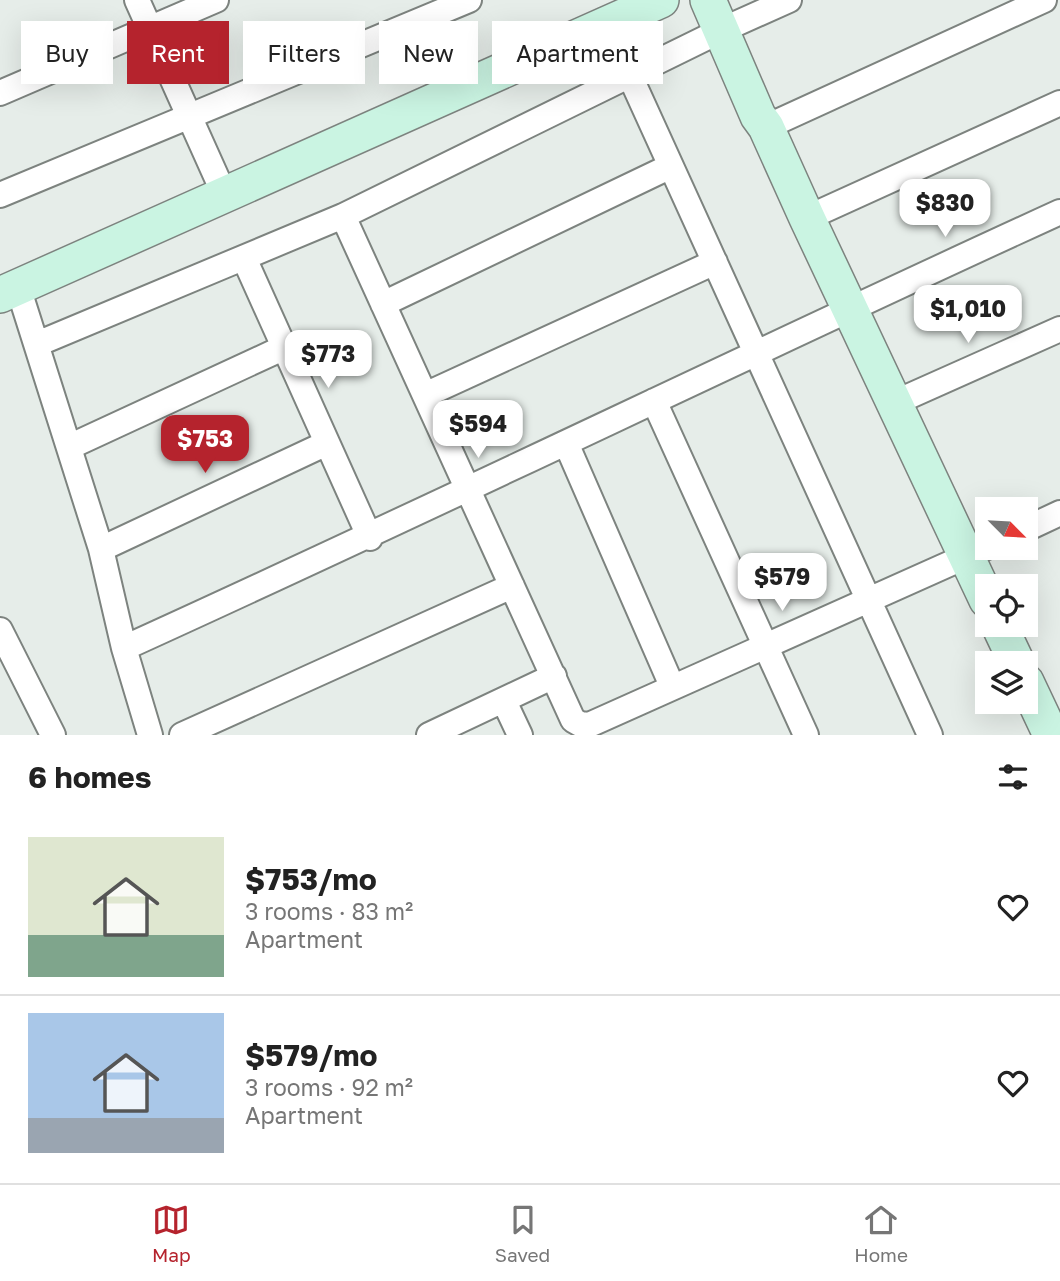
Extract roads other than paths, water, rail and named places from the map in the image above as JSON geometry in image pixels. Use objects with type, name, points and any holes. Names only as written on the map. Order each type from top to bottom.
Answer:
[{"type":"street","points":[[137,0],[146,21]]},
{"type":"street","points":[[168,21],[216,0]]},
{"type":"street","points":[[0,195],[469,0]]},
{"type":"street","points":[[150,735],[124,648],[102,549],[37,344],[9,291],[661,0]]},
{"type":"street","points":[[663,52],[715,15],[789,0]]},
{"type":"street","points":[[766,127],[1044,0]]},
{"type":"street","points":[[715,15],[758,116],[766,127],[894,403],[975,548]]},
{"type":"street","points":[[0,93],[127,39]]},
{"type":"street","points":[[174,84],[225,196]]},
{"type":"street","points":[[37,344],[343,216],[614,84]]},
{"type":"street","points":[[634,84],[930,735]]},
{"type":"street","points":[[807,218],[1060,103]]},
{"type":"street","points":[[383,304],[671,166]]},
{"type":"street","points":[[124,648],[370,537],[849,308],[1060,212]]},
{"type":"street","points":[[343,216],[573,720],[580,724],[590,725],[672,686],[975,553]]},
{"type":"street","points":[[244,258],[370,537]]},
{"type":"street","points":[[425,396],[715,262]]},
{"type":"street","points":[[894,403],[1060,329]]},
{"type":"street","points":[[69,447],[285,347]]},
{"type":"street","points":[[654,401],[806,735]]},
{"type":"street","points":[[102,549],[327,443]]},
{"type":"street","points":[[566,443],[672,686]]},
{"type":"street","points":[[1038,523],[1060,513]]},
{"type":"street","points":[[182,735],[512,586]]},
{"type":"street","points":[[0,630],[53,735]]},
{"type":"street","points":[[429,735],[554,677]]},
{"type":"street","points":[[503,701],[520,735]]},
{"type":"street","points":[[1038,707],[1051,735]]}]
